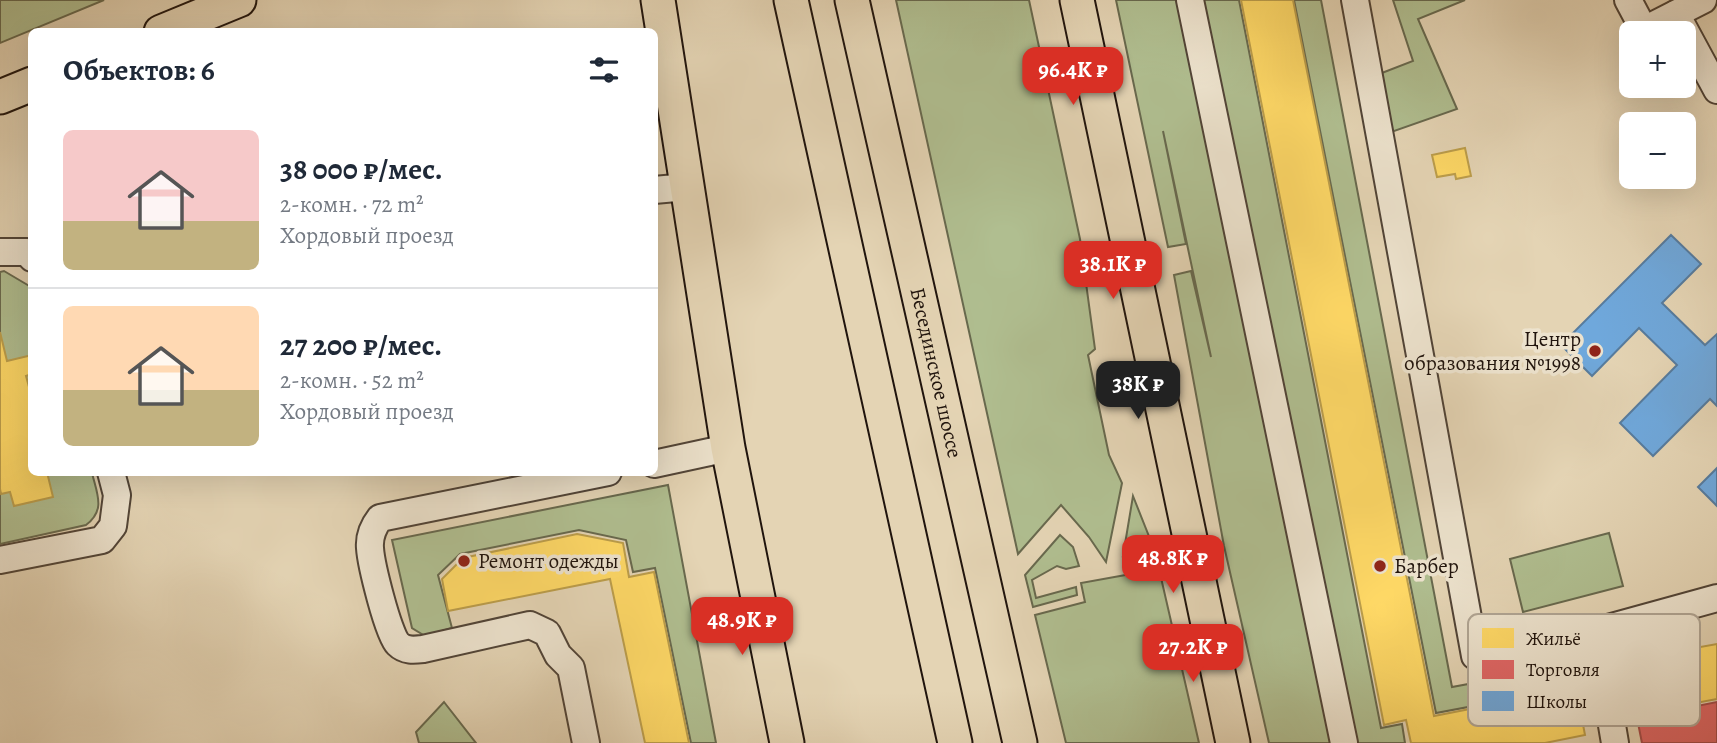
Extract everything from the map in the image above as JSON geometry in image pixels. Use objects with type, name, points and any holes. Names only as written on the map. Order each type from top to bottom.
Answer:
[{"type":"main road","points":[[171,28],[239,0]]},
{"type":"main road","points":[[659,0],[728,448],[787,743]]},
{"type":"main road","points":[[791,0],[955,743]]},
{"type":"main road","name":"Бесединское шоссе","points":[[852,0],[1020,743]]},
{"type":"main road","points":[[1077,0],[1233,743]]},
{"type":"main road","points":[[0,97],[28,86]]},
{"type":"lane","points":[[1190,0],[1343,743]]},
{"type":"lane","points":[[1355,0],[1468,618]]},
{"type":"lane","points":[[1628,0],[1644,30],[1703,0]]},
{"type":"lane","points":[[1676,13],[1717,90]]},
{"type":"lane","points":[[658,190],[687,187]]},
{"type":"lane","points":[[0,252],[28,252]]},
{"type":"lane","points":[[658,463],[728,448]]},
{"type":"lane","points":[[0,560],[102,540],[113,526],[117,495],[112,476]]},
{"type":"lane","points":[[586,743],[571,668],[558,655],[547,633],[530,625],[424,649],[407,650],[397,643],[389,629],[370,549],[372,528],[380,518],[588,476]]},
{"type":"lane","points":[[1659,614],[1717,598]]},
{"type":"green space","points":[[0,0],[104,0],[36,28],[28,28],[28,31],[0,43]]},
{"type":"green space","points":[[896,0],[1029,0],[1080,239],[1095,349],[1088,355],[1109,455],[1122,483],[1106,562],[1089,537],[1061,505],[1018,554]]},
{"type":"green space","points":[[1116,0],[1190,0],[1342,743],[1269,743],[1224,546],[1174,275],[1191,271],[1211,357],[1163,131],[1186,244],[1168,247]]},
{"type":"green space","points":[[1193,0],[1239,0],[1381,728],[1402,724],[1405,743],[1348,743]]},
{"type":"green space","points":[[1294,0],[1321,0],[1452,687],[1468,684],[1468,707],[1436,713]]},
{"type":"green space","points":[[1393,0],[1465,0],[1418,19],[1457,109],[1380,136],[1369,78],[1413,61]]},
{"type":"green space","points":[[4,271],[28,285],[28,476],[93,476],[98,507],[96,514],[86,525],[0,544],[0,272]]},
{"type":"green space","points":[[668,485],[716,743],[691,743],[655,568],[633,572],[626,540],[579,530],[460,554],[438,575],[452,628],[425,636],[412,628],[392,540]]},
{"type":"green space","points":[[1133,496],[1154,549],[1123,556]]},
{"type":"green space","points":[[1609,533],[1623,586],[1523,612],[1510,559]]},
{"type":"green space","points":[[1060,535],[1073,547],[1079,566],[1066,569],[1057,566],[1032,580],[1036,598],[1076,587],[1077,595],[1033,607],[1025,575]]},
{"type":"green space","points":[[1159,569],[1199,743],[1066,743],[1035,615],[1085,602],[1081,583]]},
{"type":"green space","points":[[444,702],[476,743],[419,743],[416,732]]},
{"type":"building: Жильё","points":[[1241,0],[1293,0],[1434,716],[1468,709],[1468,726],[1583,726],[1585,735],[1545,743],[1411,743],[1406,720],[1384,725]]},
{"type":"building: Жильё","points":[[1465,148],[1471,176],[1456,179],[1455,174],[1437,177],[1432,155]]},
{"type":"building: Жильё","points":[[0,332],[7,361],[28,356],[28,476],[48,476],[53,497],[14,506],[10,492],[1,494]]},
{"type":"building: Жильё","points":[[577,534],[623,543],[629,577],[654,572],[689,743],[645,743],[610,579],[448,611],[442,579],[463,558]]},
{"type":"building: Жильё","points":[[1717,644],[1717,699],[1700,702],[1700,647]]},
{"type":"building: Торговля","points":[[1717,702],[1717,743],[1642,743],[1639,726],[1700,726],[1700,705]]},
{"type":"building: Школы","points":[[1671,235],[1701,264],[1662,303],[1705,345],[1717,334],[1717,406],[1710,399],[1653,456],[1620,423],[1677,365],[1639,328],[1592,376],[1561,345]]},
{"type":"building: Школы","points":[[1717,468],[1717,506],[1698,487]]},
{"type":"place","name":"Центр образования №1998","points":[[1595,351]]},
{"type":"place","name":"Ремонт одежды","points":[[464,561]]},
{"type":"place","name":"Барбер","points":[[1380,566]]}]
